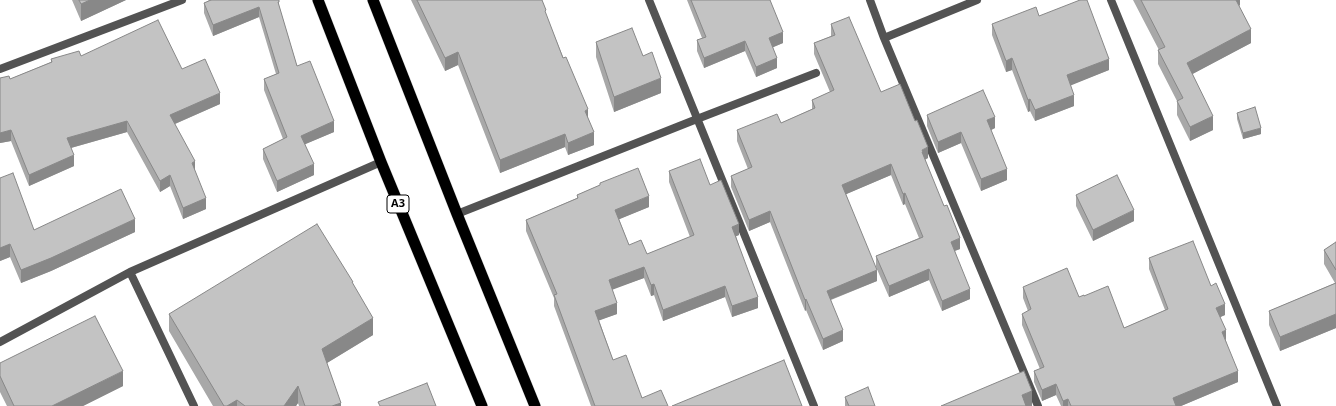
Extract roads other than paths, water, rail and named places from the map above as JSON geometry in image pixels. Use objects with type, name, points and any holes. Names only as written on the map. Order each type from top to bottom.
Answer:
[{"type":"highway","name":"A3","points":[[318,0],[381,162],[482,406]]},
{"type":"highway","points":[[373,0],[457,214],[535,406]]},
{"type":"street","points":[[0,69],[182,0]]},
{"type":"street","points":[[649,0],[814,406]]},
{"type":"street","points":[[870,0],[884,38],[1038,406]]},
{"type":"street","points":[[884,38],[977,0]]},
{"type":"street","points":[[1111,0],[1277,406]]},
{"type":"street","points":[[457,214],[816,73]]},
{"type":"street","points":[[0,342],[130,272],[381,162]]},
{"type":"street","points":[[130,272],[194,406]]}]
